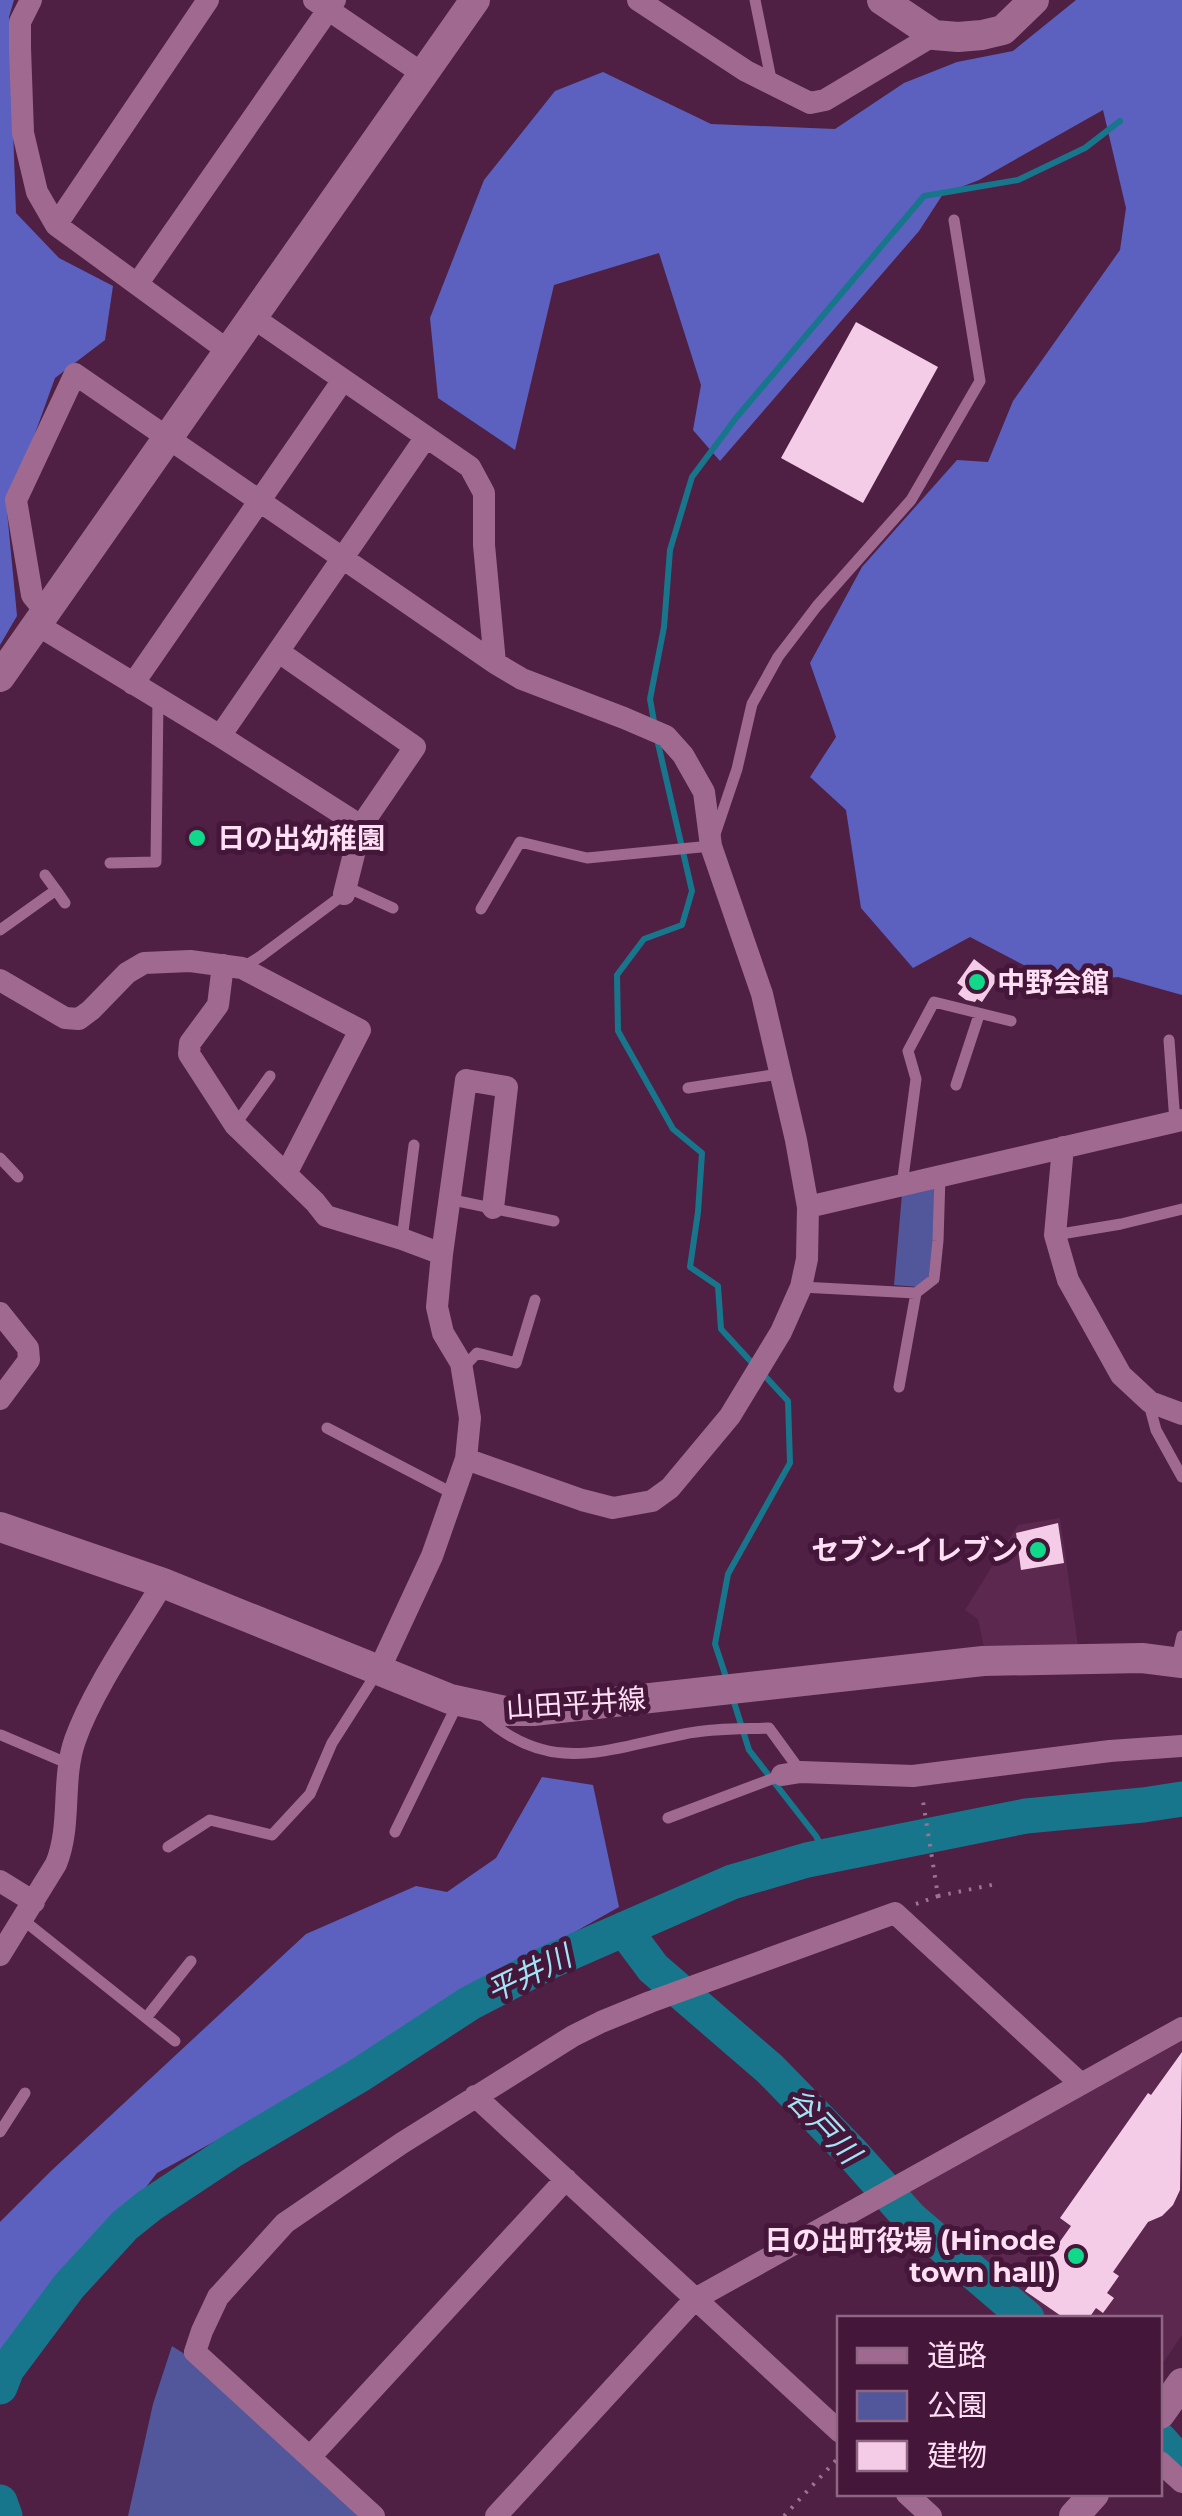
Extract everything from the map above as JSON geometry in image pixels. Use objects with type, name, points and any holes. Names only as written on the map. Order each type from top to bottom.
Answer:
[{"type":"main road","points":[[0,677],[474,0]]},
{"type":"main road","points":[[882,0],[934,35],[958,37],[1003,30],[1034,0]]},
{"type":"main road","name":"山田平井線","points":[[0,1527],[163,1582],[465,1703],[506,1712],[983,1661],[1180,1654]]},
{"type":"main road","points":[[1162,2411],[1182,2383]]},
{"type":"main road","points":[[1074,2516],[1092,2496]]},
{"type":"street","points":[[31,0],[20,22],[23,133],[37,192],[56,224],[227,350]]},
{"type":"street","points":[[56,224],[208,0]]},
{"type":"street","points":[[638,0],[714,51],[810,103],[825,100],[934,35]]},
{"type":"street","points":[[138,283],[326,3],[423,74]]},
{"type":"street","points":[[252,316],[470,467],[484,492],[484,545],[495,663]]},
{"type":"street","points":[[361,826],[133,684],[40,618],[32,595],[16,500],[75,374],[495,663],[522,678],[666,736],[704,792],[711,846],[762,994],[796,1140],[808,1207],[807,1258],[800,1287],[768,1353],[730,1416],[670,1488],[652,1501],[613,1508],[466,1460]]},
{"type":"street","points":[[133,684],[343,380]]},
{"type":"street","points":[[220,736],[426,437]]},
{"type":"street","points":[[278,652],[415,747],[361,826],[344,894]]},
{"type":"street","points":[[0,980],[64,1018],[79,1019],[126,973],[144,962],[232,966],[360,1030],[286,1174]]},
{"type":"street","points":[[232,966],[218,1005],[190,1043],[189,1054],[235,1125],[326,1216],[442,1254]]},
{"type":"street","points":[[378,1670],[432,1556],[466,1460],[470,1418],[462,1369],[443,1333],[437,1306],[466,1080],[507,1087],[493,1208]]},
{"type":"street","points":[[808,1207],[1179,1121]]},
{"type":"street","points":[[1064,1147],[1055,1236],[1068,1280],[1121,1375],[1148,1399],[1182,1414]]},
{"type":"street","points":[[0,1314],[28,1348],[28,1360],[0,1399]]},
{"type":"street","points":[[0,1955],[63,1848],[69,1764],[75,1740],[92,1702],[163,1582]]},
{"type":"street","points":[[792,1773],[913,1776],[1182,1746]]},
{"type":"street","points":[[0,1881],[28,1911]]},
{"type":"street","points":[[374,2516],[195,2352],[218,2297],[286,2223],[475,2096],[601,2022],[895,1913],[1081,2084]]},
{"type":"street","points":[[496,2516],[695,2299],[1182,2028]]},
{"type":"street","points":[[475,2096],[837,2429]]},
{"type":"street","points":[[310,2457],[566,2180]]},
{"type":"street","points":[[1162,2464],[1182,2482]]},
{"type":"street","points":[[909,2496],[931,2516]]},
{"type":"lane","points":[[755,0],[772,84]]},
{"type":"lane","points":[[481,909],[520,842],[587,858],[711,846],[737,769],[752,704],[778,657],[911,500],[980,381],[954,220]]},
{"type":"lane","points":[[110,863],[156,862],[158,699]]},
{"type":"lane","points":[[45,875],[65,903]]},
{"type":"lane","points":[[232,966],[351,888],[393,908]]},
{"type":"lane","points":[[0,930],[56,890]]},
{"type":"lane","points":[[902,1185],[916,1079],[908,1051],[934,1002],[1011,1022]]},
{"type":"lane","points":[[956,1085],[979,1015]]},
{"type":"lane","points":[[1169,1040],[1179,1121]]},
{"type":"lane","points":[[688,1088],[780,1074]]},
{"type":"lane","points":[[235,1125],[270,1076]]},
{"type":"lane","points":[[402,1238],[414,1144]]},
{"type":"lane","points":[[0,1158],[18,1177]]},
{"type":"lane","points":[[800,1287],[916,1293],[934,1279],[940,1176]]},
{"type":"lane","points":[[448,1199],[554,1222]]},
{"type":"lane","points":[[1055,1236],[1182,1209]]},
{"type":"lane","points":[[900,1387],[916,1293]]},
{"type":"lane","points":[[462,1369],[477,1353],[516,1363],[536,1300]]},
{"type":"lane","points":[[1148,1399],[1156,1430],[1182,1477]]},
{"type":"lane","points":[[327,1428],[454,1494]]},
{"type":"lane","points":[[168,1847],[210,1820],[272,1835],[310,1794],[332,1744],[378,1670]]},
{"type":"lane","points":[[395,1832],[465,1703],[499,1731],[528,1745],[562,1754],[614,1751],[687,1733],[769,1728],[792,1773],[668,1818]]},
{"type":"lane","points":[[1,1735],[69,1764]]},
{"type":"lane","points":[[28,1911],[175,2041]]},
{"type":"lane","points":[[146,2018],[190,1961]]},
{"type":"lane","points":[[0,2132],[25,2092]]},
{"type":"path","points":[[922,1795],[937,1893]]},
{"type":"path","points":[[895,1913],[937,1893],[996,1884]]},
{"type":"path","points":[[784,2516],[837,2459]]},
{"type":"shaded area","points":[[0,0],[14,0],[9,17],[16,213],[59,258],[113,286],[105,340],[55,378],[7,511],[17,616],[0,645]]},
{"type":"shaded area","points":[[1076,0],[1182,0],[1182,995],[1118,977],[1058,983],[970,937],[913,968],[861,908],[846,810],[810,777],[836,737],[810,663],[862,567],[957,460],[988,462],[1013,401],[1120,250],[1126,208],[1103,110],[979,180],[943,194],[919,231],[720,461],[693,430],[701,385],[659,253],[554,285],[515,450],[438,398],[430,318],[484,180],[555,91],[603,72],[711,124],[835,129],[904,83],[957,62],[1013,51]]},
{"type":"shaded area","points":[[1060,1518],[1078,1646],[984,1648],[978,1619],[965,1610],[1018,1525]]},
{"type":"shaded area","points":[[542,1777],[593,1785],[619,1907],[349,2068],[157,2173],[0,2374],[0,2222],[306,1934],[416,1886],[447,1892],[496,1858]]},
{"type":"shaded area","name":"日の出町役場 (Hinode town hall)","points":[[1182,2040],[1182,2335],[1162,2364],[1162,2316],[1038,2316],[901,2194]]},
{"type":"green space","points":[[934,1187],[929,1276],[919,1287],[894,1285],[902,1194]]},
{"type":"green space","points":[[172,2346],[359,2516],[128,2516],[153,2404]]},
{"type":"building","points":[[856,322],[938,367],[863,503],[781,458]]},
{"type":"building","name":"中野会館","points":[[974,959],[998,978],[982,1002],[966,1000],[958,994],[963,987],[957,983]]},
{"type":"building","points":[[1058,1523],[1064,1563],[1021,1570],[1016,1533]]},
{"type":"building","points":[[1182,2052],[1180,2190],[1162,2216],[1148,2222],[1113,2272],[1119,2276],[1107,2293],[1114,2298],[1103,2313],[1096,2308],[1090,2316],[1061,2316],[1025,2291],[1071,2226],[1060,2218],[1148,2093],[1151,2095]]},
{"type":"waterway","points":[[655,727],[650,699],[664,627],[670,550],[692,477],[736,418],[924,196],[1018,180],[1085,148],[1120,121]]},
{"type":"waterway","points":[[657,739],[692,891],[682,925],[644,939],[617,975],[618,1031],[673,1129],[702,1153],[690,1267],[718,1286],[721,1329],[754,1365]]},
{"type":"waterway","points":[[728,1683],[715,1644],[728,1574],[790,1463],[788,1401],[763,1374]]},
{"type":"waterway","points":[[733,1699],[749,1750],[816,1836],[826,1855]]},
{"type":"waterway","name":"平井川","points":[[0,2387],[7,2369],[69,2286],[125,2225],[150,2205],[470,2003],[549,1962],[732,1882],[807,1860],[1026,1816],[1182,1799]]},
{"type":"waterway","name":"谷戸川","points":[[624,1929],[653,1968],[770,2069],[910,2218],[1025,2316]]},
{"type":"waterway","name":"谷戸川","points":[[1162,2442],[1182,2465]]},
{"type":"waterway","name":"平井川","points":[[0,2502],[5,2516]]},
{"type":"place","name":"日の出幼稚園","points":[[197,838]]},
{"type":"place","name":"中野会館","points":[[977,982]]},
{"type":"place","name":"セブン-イレブン","points":[[1038,1550]]},
{"type":"place","name":"日の出町役場 (Hinode town hall)","points":[[1076,2256]]}]
